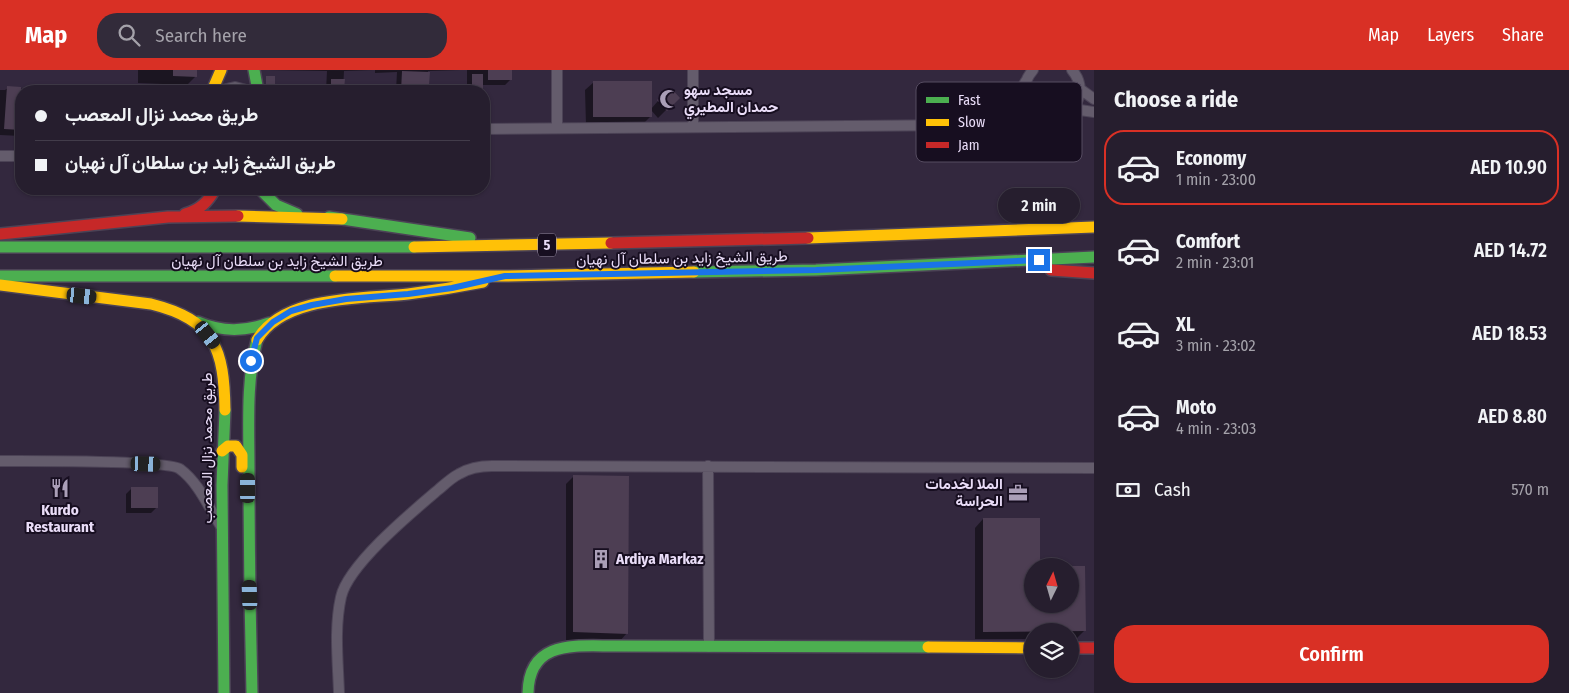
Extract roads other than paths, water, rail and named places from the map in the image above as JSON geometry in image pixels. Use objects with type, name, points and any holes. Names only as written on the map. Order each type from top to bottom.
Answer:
[{"type":"main road","points":[[215,85],[221,70]]},
{"type":"main road","points":[[254,70],[257,85]]},
{"type":"main road","points":[[168,217],[202,208],[212,195]]},
{"type":"main road","points":[[264,195],[280,209],[295,214],[342,219],[519,246]]},
{"type":"main road","points":[[0,234],[168,217],[254,216],[342,219]]},
{"type":"main road","points":[[1060,228],[1094,217]]},
{"type":"main road","name":"طريق الشيخ زايد بن سلطان آل نهيان","points":[[0,246],[242,248],[519,246],[815,238],[1094,227]]},
{"type":"main road","name":"طريق الشيخ زايد بن سلطان آل نهيان","points":[[0,276],[505,276],[816,270],[1094,257]]},
{"type":"main road","points":[[965,264],[1094,272]]},
{"type":"main road","points":[[252,693],[249,430],[251,361],[257,338],[273,322],[291,311],[312,305],[346,299],[452,288],[505,276]]},
{"type":"main road","name":"طريق محمد نزال المعصب","points":[[0,285],[151,304],[174,309],[186,315],[216,344],[221,359],[224,383],[222,451],[224,693]]},
{"type":"main road","points":[[186,315],[199,323],[229,331],[251,329],[273,322]]},
{"type":"main road","points":[[222,451],[226,446],[232,445],[236,446],[242,455],[242,514],[249,558]]},
{"type":"main road","points":[[528,693],[531,669],[538,660],[546,654],[569,648],[709,646],[1024,648]]},
{"type":"main road","points":[[1079,648],[1094,648]]},
{"type":"street","points":[[557,70],[557,128]]},
{"type":"street","points":[[692,127],[693,70]]},
{"type":"street","points":[[1026,81],[1033,70]]},
{"type":"street","points":[[1072,70],[1079,82]]},
{"type":"street","points":[[1082,90],[1094,99]]},
{"type":"street","points":[[490,129],[916,125]]},
{"type":"street","points":[[0,156],[15,156]]},
{"type":"street","points":[[0,461],[116,463],[179,467],[200,490],[222,528]]},
{"type":"street","points":[[339,693],[338,618],[341,595],[356,569],[383,539],[424,502],[457,474],[469,469],[480,466],[1094,468]]},
{"type":"street","points":[[708,466],[709,646]]},
{"type":"place","name":"مسجد سهو حمدان المطيري","points":[[669,99]]},
{"type":"place","name":"Kurdo Restaurant","points":[[60,488]]},
{"type":"place","name":"الملا لخدمات الحراسة","points":[[1018,493]]},
{"type":"place","name":"Ardiya Markaz","points":[[601,559]]}]
